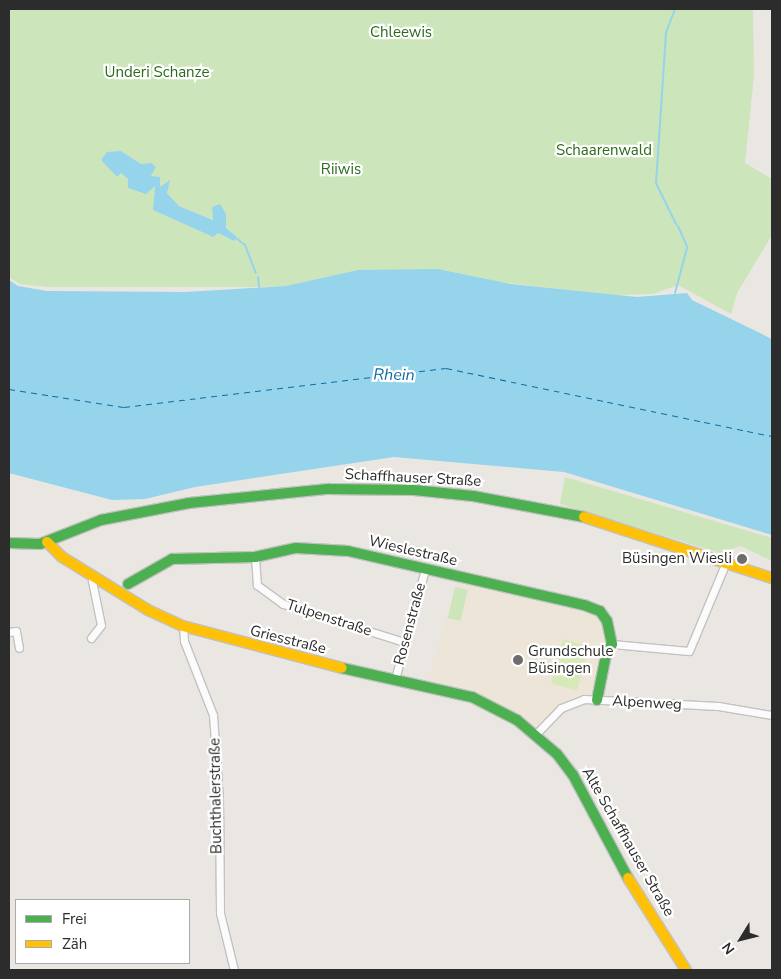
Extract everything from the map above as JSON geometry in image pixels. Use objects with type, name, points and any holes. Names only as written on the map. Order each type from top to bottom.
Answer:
[{"type":"street","name":"Schaffhauser Straße","points":[[9,543],[31,545],[47,542],[102,520],[164,507],[291,492],[384,489],[473,496],[555,509],[616,525],[772,578]]},
{"type":"street","name":"Griesstraße","points":[[47,542],[57,554],[148,610],[183,626],[298,658],[472,697],[511,716],[535,735]]},
{"type":"street","name":"Wieslestraße","points":[[128,584],[172,559],[255,557],[296,548],[348,551],[600,611],[607,621],[612,644]]},
{"type":"street","name":"Tulpenstraße","points":[[255,557],[257,585],[284,604],[404,642]]},
{"type":"street","points":[[596,700],[607,650],[612,644],[689,651],[726,562]]},
{"type":"street","name":"Rosenstraße","points":[[395,679],[425,570]]},
{"type":"street","points":[[91,638],[101,625],[92,581],[95,576]]},
{"type":"street","name":"Buchthalerstraße","points":[[183,626],[184,641],[213,715],[219,798],[220,913],[234,970]]},
{"type":"street","points":[[9,632],[16,631],[19,648]]},
{"type":"street","name":"Alpenweg","points":[[535,735],[566,705],[584,699],[718,706],[772,715]]},
{"type":"street","name":"Alte Schaffhauser Straße","points":[[535,735],[573,775],[629,880],[686,970]]},
{"type":"shaded area","name":"Grundschule Büsingen","points":[[457,581],[602,617],[608,637],[590,695],[568,699],[536,727],[474,695],[428,682]]},
{"type":"green space","name":"Schaarenwald","points":[[9,9],[753,9],[754,75],[745,163],[772,179],[772,235],[737,293],[731,314],[678,285],[653,294],[614,295],[500,282],[444,270],[358,270],[286,286],[259,287],[47,287],[20,284],[9,277]],"holes":[[[121,151],[141,164],[151,163],[156,167],[151,176],[160,187],[169,181],[167,193],[179,206],[214,220],[226,214],[226,228],[237,237],[234,241],[218,233],[213,237],[153,210],[155,186],[146,193],[128,188],[128,179],[121,173],[117,177],[101,160]]]},
{"type":"green space","points":[[565,477],[772,538],[772,561],[741,546],[720,553],[560,504]]},
{"type":"green space","points":[[455,587],[468,590],[460,621],[448,618]]},
{"type":"green space","points":[[563,639],[589,646],[577,690],[551,683]]},
{"type":"water","points":[[121,151],[141,164],[151,163],[156,167],[151,176],[160,177],[160,187],[170,180],[167,193],[179,206],[213,220],[212,207],[220,204],[226,214],[226,228],[237,237],[234,241],[218,233],[213,237],[153,210],[155,186],[146,194],[128,188],[128,179],[121,173],[117,177],[101,160],[107,152]]},
{"type":"water","name":"Rhein","points":[[438,269],[511,284],[637,297],[687,293],[692,300],[772,339],[772,535],[564,472],[394,457],[195,487],[145,499],[112,500],[9,473],[9,280],[18,286],[47,291],[186,292],[286,286],[358,270]]},
{"type":"waterway","points":[[675,9],[666,33],[656,183],[676,224]]},
{"type":"waterway","points":[[678,226],[687,246]]},
{"type":"waterway","points":[[236,238],[245,245],[256,273]]},
{"type":"waterway","points":[[675,293],[687,248]]},
{"type":"waterway","points":[[258,277],[259,287]]},
{"type":"ferry route","points":[[9,389],[124,407],[446,368],[772,436]]},
{"type":"traffic: fast","points":[[9,543],[40,544],[101,520],[189,503],[328,489],[414,490],[473,496],[584,517]]},
{"type":"traffic: fast","points":[[128,584],[172,559],[255,557],[296,548],[348,551],[584,605],[600,611],[607,621],[612,644],[607,650],[597,700]]},
{"type":"traffic: fast","points":[[342,668],[472,697],[517,720],[557,754],[573,775],[628,878]]},
{"type":"traffic: slow","points":[[584,517],[772,578]]},
{"type":"traffic: slow","points":[[47,542],[62,557],[148,610],[183,626],[342,668]]},
{"type":"traffic: slow","points":[[628,878],[686,970]]},
{"type":"place","name":"Büsingen Wiesli","points":[[742,559]]},
{"type":"place","name":"Grundschule Büsingen","points":[[518,660]]},
{"type":"park label","name":"Chleewis","points":[[401,33]]},
{"type":"park label","name":"Underi Schanze","points":[[157,73]]},
{"type":"park label","name":"Riiwis","points":[[341,170]]}]
